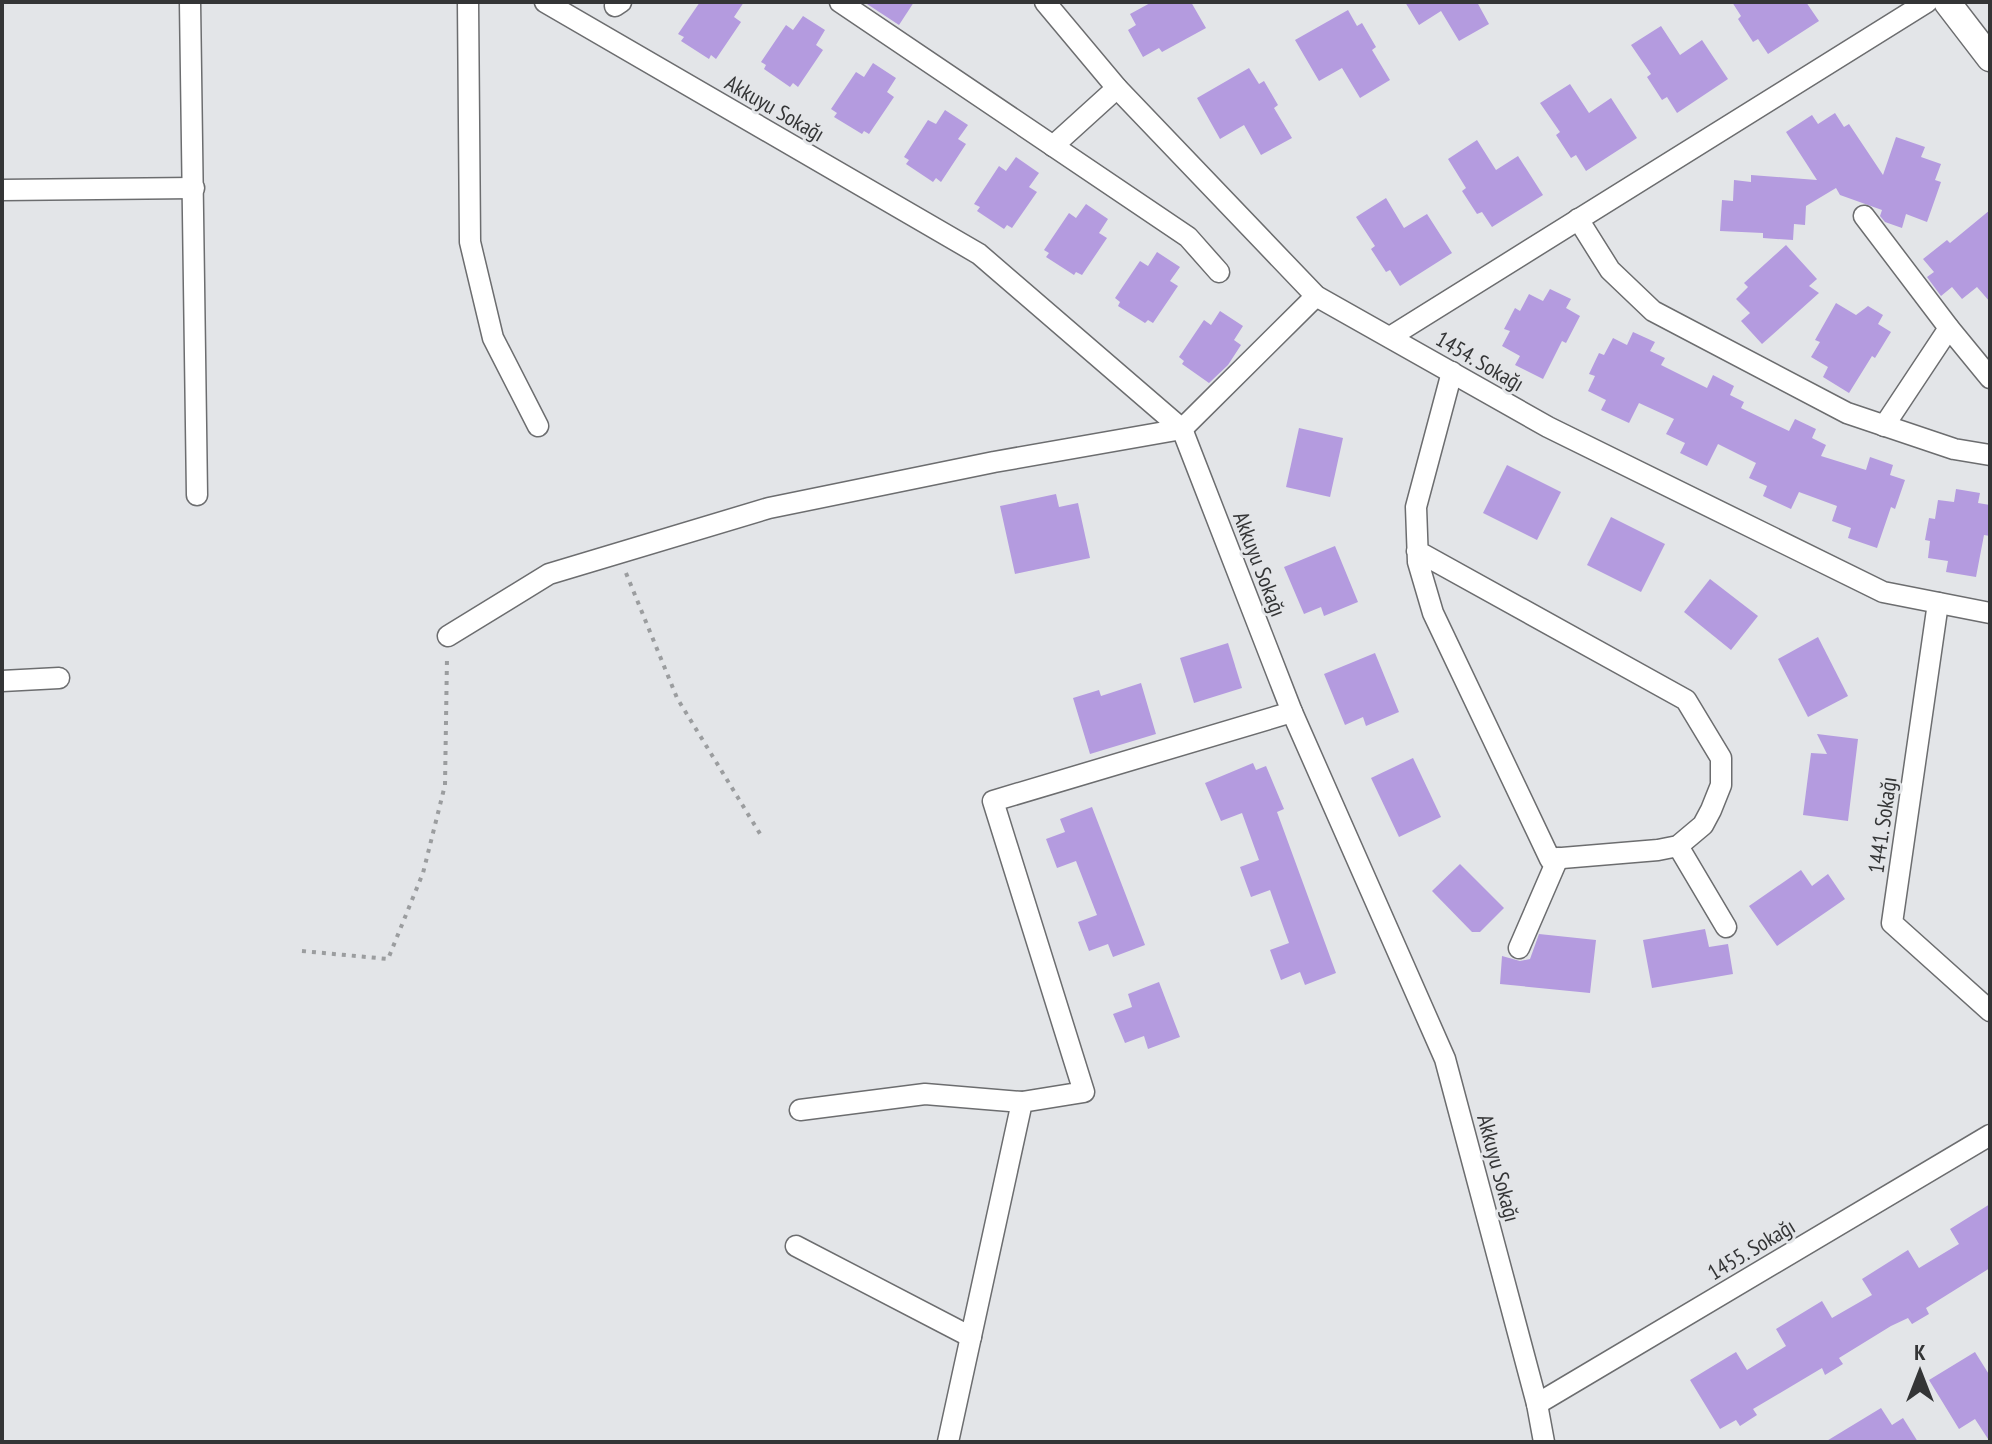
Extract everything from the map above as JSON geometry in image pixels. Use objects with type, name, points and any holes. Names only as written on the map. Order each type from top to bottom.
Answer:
[{"type":"street","points":[[190,2],[197,495]]},
{"type":"street","points":[[468,2],[470,242],[493,338],[538,426]]},
{"type":"street","name":"Akkuyu Sokağı","points":[[545,2],[979,254],[1182,429],[1292,712],[1445,1059],[1537,1404],[1544,1442]]},
{"type":"street","points":[[840,2],[1188,237],[1219,272]]},
{"type":"street","name":"1454. Sokağı","points":[[1045,2],[1117,88],[1316,296],[1548,427],[1883,592],[1990,613]]},
{"type":"street","points":[[1390,337],[1927,2]]},
{"type":"street","points":[[1947,2],[1990,58]]},
{"type":"street","points":[[1053,146],[1117,88]]},
{"type":"street","points":[[2,190],[194,188]]},
{"type":"street","points":[[1864,216],[1990,378]]},
{"type":"street","points":[[1578,219],[1610,270],[1653,311],[1847,413],[1954,449],[1990,455]]},
{"type":"street","points":[[448,636],[549,574],[769,508],[994,462],[1182,429],[1316,296]]},
{"type":"street","points":[[1884,426],[1949,328]]},
{"type":"street","points":[[1417,551],[1686,700],[1721,758],[1721,785],[1703,825],[1678,846],[1550,859],[1433,613],[1418,562],[1417,551],[1416,507],[1452,372]]},
{"type":"street","name":"1441. Sokağı","points":[[1938,603],[1892,923],[1990,1011]]},
{"type":"street","points":[[2,681],[59,678]]},
{"type":"street","points":[[800,1110],[925,1094],[1022,1102],[1084,1092],[993,801],[1292,712]]},
{"type":"street","points":[[1678,846],[1726,927]]},
{"type":"street","points":[[1519,948],[1558,858]]},
{"type":"street","points":[[948,1442],[1022,1102]]},
{"type":"street","name":"1455. Sokağı","points":[[1537,1404],[1990,1135]]},
{"type":"street","points":[[796,1246],[971,1337]]},
{"type":"path","points":[[618,554],[677,698],[762,837]]},
{"type":"path","points":[[302,951],[388,959],[423,873],[445,785],[448,636]]},
{"type":"building","points":[[700,2],[744,2],[734,17],[741,22],[716,59],[711,55],[709,59],[681,41],[684,37],[678,34]]},
{"type":"building","points":[[864,2],[914,2],[899,25]]},
{"type":"building","points":[[1152,2],[1191,2],[1206,28],[1162,52],[1159,48],[1143,57],[1128,30],[1136,25],[1130,14]]},
{"type":"building","points":[[1405,2],[1477,2],[1489,24],[1459,41],[1441,11],[1419,25]]},
{"type":"building","points":[[1732,2],[1806,2],[1819,21],[1768,54],[1758,39],[1753,42],[1738,19],[1741,16]]},
{"type":"building","points":[[1348,10],[1357,26],[1362,23],[1376,47],[1372,50],[1390,80],[1360,98],[1342,68],[1319,81],[1295,40]]},
{"type":"building","points":[[803,16],[825,30],[816,45],[823,50],[798,87],[793,83],[790,87],[764,69],[766,65],[761,62],[786,25],[793,30]]},
{"type":"building","points":[[1661,26],[1680,55],[1702,40],[1728,79],[1677,113],[1667,97],[1662,100],[1647,77],[1651,74],[1631,45]]},
{"type":"building","points":[[873,63],[896,78],[887,92],[894,97],[869,134],[864,131],[862,134],[834,117],[837,113],[831,109],[856,72],[864,77]]},
{"type":"building","points":[[1249,68],[1259,84],[1264,81],[1278,105],[1274,108],[1292,138],[1261,155],[1244,125],[1220,139],[1197,98]]},
{"type":"building","points":[[1570,84],[1589,113],[1611,98],[1637,138],[1586,171],[1576,155],[1571,158],[1556,135],[1560,132],[1540,103]]},
{"type":"building","points":[[945,110],[968,125],[958,139],[966,144],[941,182],[936,178],[933,182],[906,164],[909,160],[904,157],[928,120],[936,124]]},
{"type":"building","points":[[1835,113],[1844,127],[1849,124],[1883,175],[1896,137],[1925,147],[1921,157],[1941,164],[1935,180],[1941,182],[1927,222],[1906,214],[1902,228],[1885,222],[1880,216],[1882,210],[1840,195],[1836,188],[1806,206],[1805,225],[1794,224],[1793,240],[1763,238],[1763,233],[1720,231],[1722,200],[1733,201],[1734,180],[1751,182],[1751,175],[1817,180],[1786,132],[1812,115],[1818,124]]},
{"type":"building","points":[[1477,140],[1496,170],[1518,156],[1543,195],[1492,227],[1482,212],[1477,214],[1462,191],[1466,188],[1448,159]]},
{"type":"building","points":[[1016,157],[1039,173],[1029,187],[1037,192],[1012,228],[1007,225],[1004,229],[977,211],[980,207],[974,204],[999,166],[1006,171]]},
{"type":"building","points":[[1386,198],[1404,228],[1427,214],[1452,253],[1400,286],[1371,249],[1375,246],[1356,217]]},
{"type":"building","points":[[1086,204],[1108,219],[1099,233],[1107,238],[1082,275],[1076,272],[1074,275],[1046,257],[1049,253],[1044,250],[1069,213],[1076,218]]},
{"type":"building","points":[[1990,210],[1990,302],[1977,287],[1962,299],[1952,287],[1941,296],[1927,277],[1934,272],[1923,259],[1947,240],[1950,243]]},
{"type":"building","points":[[1786,245],[1817,279],[1809,286],[1819,293],[1762,344],[1741,321],[1750,313],[1736,299],[1748,287],[1744,283]]},
{"type":"building","points":[[1157,252],[1180,267],[1170,281],[1178,286],[1153,323],[1148,320],[1145,323],[1118,306],[1120,302],[1115,298],[1140,261],[1148,266]]},
{"type":"building","points":[[1550,289],[1571,299],[1566,308],[1580,316],[1566,343],[1562,341],[1543,379],[1515,365],[1520,356],[1502,346],[1510,331],[1504,329],[1515,308],[1520,311],[1529,294],[1543,301]]},
{"type":"building","points":[[1836,303],[1856,315],[1868,306],[1883,315],[1878,324],[1891,332],[1849,393],[1823,377],[1828,367],[1811,357],[1820,342],[1815,340]]},
{"type":"building","points":[[1220,311],[1243,326],[1234,340],[1241,345],[1228,365],[1209,383],[1182,364],[1184,361],[1179,357],[1204,320],[1211,325]]},
{"type":"building","points":[[1633,332],[1655,342],[1650,351],[1665,358],[1661,365],[1707,388],[1713,375],[1734,386],[1730,395],[1744,402],[1741,408],[1789,431],[1795,419],[1816,429],[1812,438],[1826,445],[1821,456],[1866,470],[1870,457],[1893,465],[1890,475],[1905,480],[1895,509],[1891,507],[1877,548],[1848,538],[1851,528],[1832,521],[1837,506],[1799,492],[1791,509],[1763,496],[1767,486],[1749,478],[1756,463],[1718,444],[1707,466],[1680,453],[1685,443],[1666,434],[1674,419],[1639,403],[1629,423],[1601,410],[1606,400],[1588,391],[1595,376],[1589,374],[1599,353],[1604,355],[1613,338],[1627,345]]},
{"type":"building","points":[[1299,428],[1343,438],[1330,497],[1286,487]]},
{"type":"building","points":[[1507,465],[1561,492],[1537,540],[1483,513]]},
{"type":"building","points":[[1956,489],[1980,493],[1978,503],[1990,505],[1990,536],[1984,535],[1976,577],[1946,572],[1948,561],[1928,558],[1930,541],[1925,540],[1929,518],[1935,519],[1938,500],[1954,502]]},
{"type":"building","points":[[1056,494],[1059,507],[1078,503],[1090,558],[1015,574],[1000,506]]},
{"type":"building","points":[[1611,517],[1665,544],[1641,592],[1587,565]]},
{"type":"building","points":[[1335,546],[1358,602],[1324,616],[1321,607],[1304,614],[1284,567]]},
{"type":"building","points":[[1710,579],[1758,616],[1731,650],[1684,612]]},
{"type":"building","points":[[1818,637],[1848,696],[1808,717],[1778,659]]},
{"type":"building","points":[[1228,643],[1242,688],[1194,703],[1180,658]]},
{"type":"building","points":[[1375,653],[1399,712],[1366,726],[1363,717],[1345,725],[1324,674]]},
{"type":"building","points":[[1141,683],[1156,734],[1090,754],[1073,698],[1099,690],[1101,696]]},
{"type":"building","points":[[1817,734],[1858,739],[1848,821],[1803,815],[1811,753],[1827,754]]},
{"type":"building","points":[[1413,758],[1441,817],[1399,837],[1371,778]]},
{"type":"building","points":[[1253,763],[1256,770],[1266,766],[1284,809],[1277,812],[1336,973],[1305,985],[1300,972],[1281,980],[1270,950],[1289,943],[1270,890],[1251,897],[1240,867],[1259,860],[1242,813],[1221,821],[1205,783]]},
{"type":"building","points":[[1092,807],[1145,945],[1113,957],[1108,944],[1089,951],[1078,922],[1097,915],[1076,861],[1057,868],[1046,839],[1065,832],[1060,819]]},
{"type":"building","points":[[1460,864],[1504,908],[1480,932],[1472,932],[1432,891]]},
{"type":"building","points":[[1801,870],[1812,886],[1828,874],[1845,899],[1777,946],[1749,906]]},
{"type":"building","points":[[1705,929],[1709,947],[1728,944],[1733,974],[1652,988],[1643,940]]},
{"type":"building","points":[[1539,934],[1596,940],[1590,993],[1500,984],[1502,956],[1520,961],[1530,959]]},
{"type":"building","points":[[1159,982],[1180,1037],[1148,1049],[1144,1036],[1125,1043],[1113,1014],[1132,1007],[1128,994]]},
{"type":"building","points":[[1990,1204],[1990,1268],[1926,1308],[1929,1314],[1912,1324],[1908,1318],[1891,1326],[1839,1358],[1843,1364],[1825,1375],[1822,1368],[1753,1409],[1757,1415],[1740,1426],[1736,1420],[1720,1429],[1690,1380],[1736,1352],[1747,1370],[1786,1346],[1776,1329],[1822,1301],[1832,1318],[1872,1295],[1862,1279],[1908,1250],[1919,1268],[1959,1244],[1950,1229]]},
{"type":"building","points":[[1975,1352],[1990,1376],[1990,1442],[1975,1419],[1959,1429],[1929,1380]]},
{"type":"building","points":[[1881,1408],[1892,1425],[1903,1418],[1918,1442],[1825,1442]]}]
